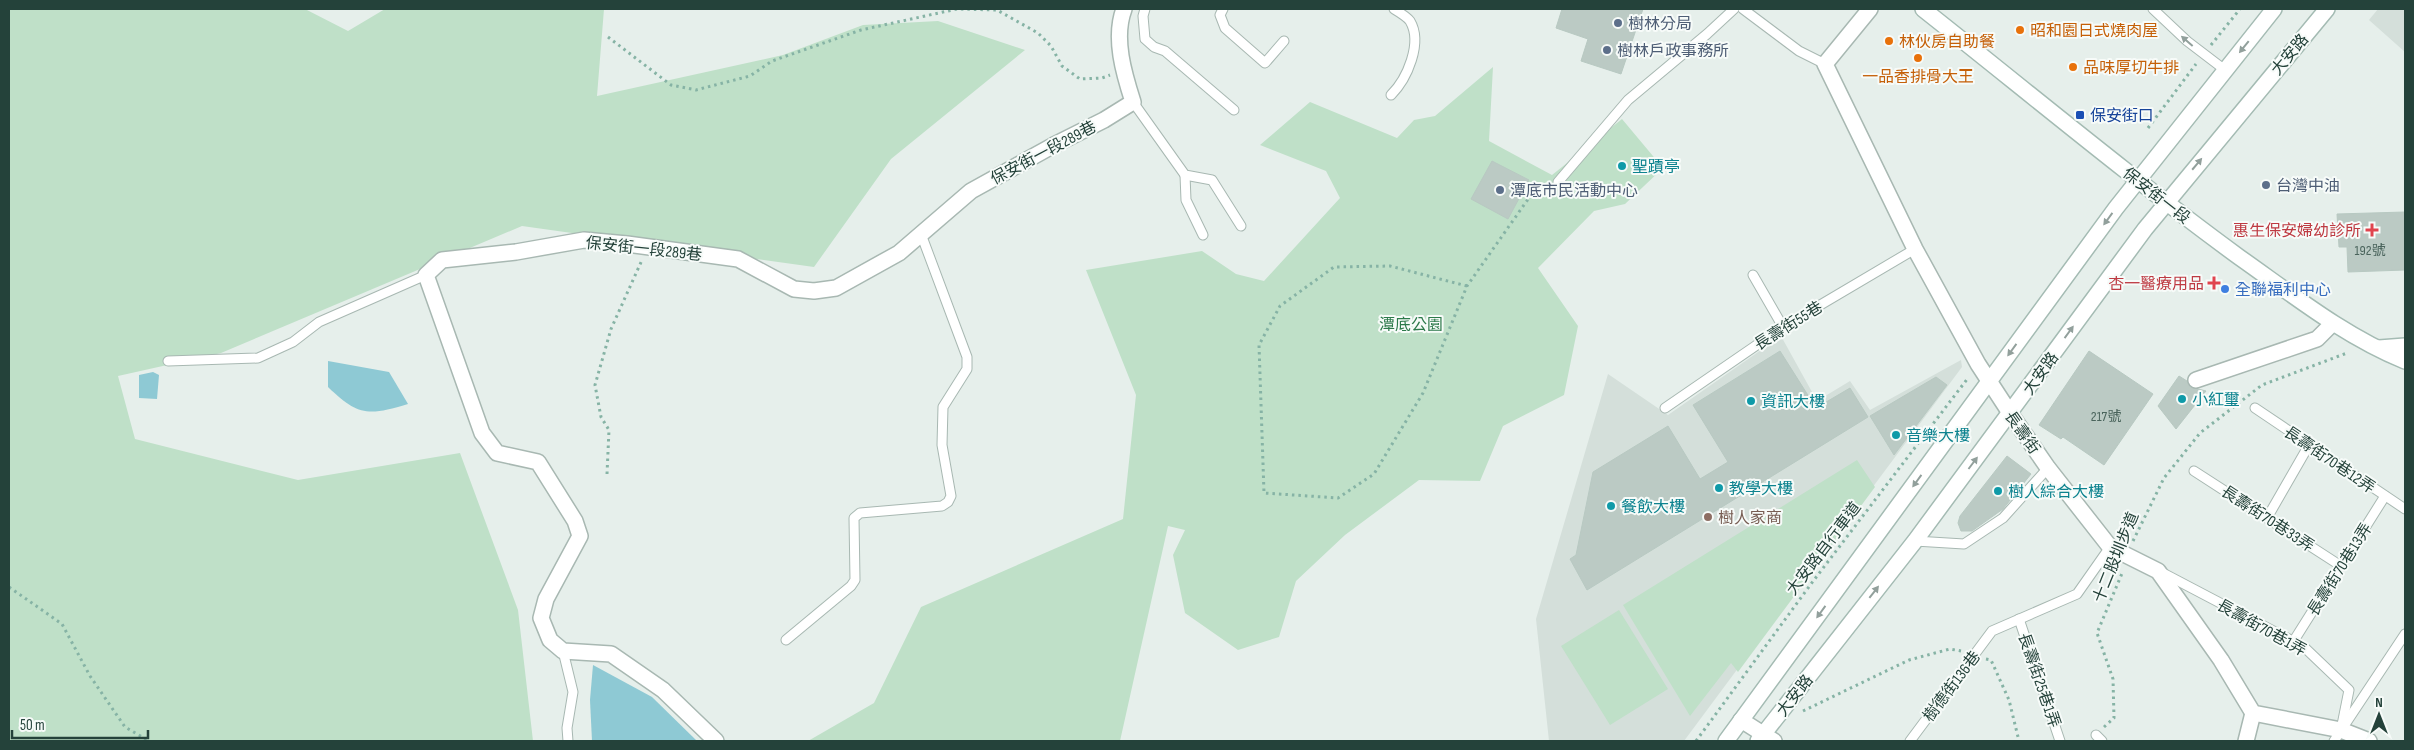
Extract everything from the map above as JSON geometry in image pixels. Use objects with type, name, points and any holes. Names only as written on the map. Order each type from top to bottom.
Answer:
[{"type":"street","points":[[1124,9],[1120,19],[1122,70],[1133,102]]},
{"type":"street","points":[[1825,64],[1870,9]]},
{"type":"street","name":"保安街一段","points":[[1923,9],[2138,180],[2332,324],[2373,348],[2405,361]]},
{"type":"street","name":"大安路","points":[[1726,741],[2138,180],[2274,9]]},
{"type":"street","name":"大安路","points":[[1766,739],[2167,202],[2327,9]]},
{"type":"street","name":"長壽街","points":[[1825,64],[1916,249],[2010,413],[2048,468],[2110,547],[2128,558],[2158,571]]},
{"type":"street","name":"保安街一段289巷","points":[[426,275],[442,260],[516,252],[584,240],[649,246],[738,259],[794,289],[814,291],[836,288],[899,253],[971,191],[1054,144],[1104,120],[1133,102]]},
{"type":"street","points":[[426,275],[482,433],[497,453],[538,462],[575,521],[580,536],[546,599],[541,618],[550,640],[563,651],[610,654],[662,690],[716,741]]},
{"type":"street","points":[[2196,380],[2317,339],[2332,324]]},
{"type":"street","points":[[2373,348],[2405,346]]},
{"type":"street","points":[[2158,571],[2221,660],[2253,713],[2369,741]]},
{"type":"street","points":[[2246,741],[2253,713]]},
{"type":"street","points":[[1741,720],[1766,739]]},
{"type":"lane","points":[[1145,9],[1143,16],[1145,38],[1154,47],[1165,51],[1234,110]]},
{"type":"lane","points":[[1222,9],[1220,15],[1226,28],[1265,63],[1284,41]]},
{"type":"lane","points":[[1391,95],[1398,88],[1411,63],[1414,39],[1410,21],[1394,9]]},
{"type":"lane","points":[[1558,182],[1628,100],[1708,34],[1734,9]]},
{"type":"lane","points":[[1743,9],[1798,51],[1825,64]]},
{"type":"lane","points":[[2153,9],[2225,70]]},
{"type":"lane","points":[[1133,102],[1185,175],[1186,200],[1203,235]]},
{"type":"lane","points":[[1185,175],[1212,180],[1241,226]]},
{"type":"lane","points":[[786,640],[851,586],[855,580],[854,518],[860,513],[942,506],[948,502],[951,496],[942,445],[944,406],[967,369],[967,357],[921,234]]},
{"type":"lane","name":"長壽街55巷","points":[[1665,408],[1783,327],[1916,249]]},
{"type":"lane","points":[[168,361],[258,358],[292,342],[319,322],[426,275]]},
{"type":"lane","points":[[1753,275],[1783,327]]},
{"type":"lane","name":"長壽街70巷12弄","points":[[2255,408],[2405,509]]},
{"type":"lane","points":[[2266,518],[2309,445]]},
{"type":"lane","points":[[1915,541],[1964,544],[2003,518],[2048,468]]},
{"type":"lane","name":"長壽街70巷33弄","points":[[2194,471],[2341,566]]},
{"type":"lane","name":"長壽街70巷13弄","points":[[2294,642],[2384,496]]},
{"type":"lane","points":[[2019,619],[2077,594],[2110,547]]},
{"type":"lane","name":"長壽街70巷1弄","points":[[2158,571],[2304,648],[2349,690],[2338,735]]},
{"type":"lane","name":"樹德街136巷","points":[[1910,741],[1992,631],[2019,619]]},
{"type":"lane","name":"長壽街25巷1弄","points":[[2019,619],[2060,741]]},
{"type":"lane","points":[[2338,735],[2405,634]]},
{"type":"lane","points":[[563,651],[573,692],[566,728],[568,741]]},
{"type":"path","points":[[608,37],[670,85],[696,90],[750,76],[772,62],[861,30],[957,9],[997,10],[1038,33],[1051,46],[1062,66],[1080,79],[1102,78],[1122,70]]},
{"type":"path","points":[[2148,128],[2240,9]]},
{"type":"path","points":[[1467,286],[1390,266],[1334,267],[1280,306],[1259,345],[1264,493],[1338,498],[1374,474],[1423,393],[1467,286],[1538,185],[1558,182]]},
{"type":"path","points":[[607,474],[609,430],[601,417],[595,398],[595,385],[611,329],[649,246]]},
{"type":"path","name":"十二股圳步道","points":[[2099,738],[2114,718],[2113,679],[2097,633],[2128,558],[2134,534],[2164,478],[2200,433],[2262,384],[2347,353]]},
{"type":"path","name":"大安路自行車道","points":[[1696,741],[1814,580],[1973,372]]},
{"type":"path","points":[[9,587],[62,624],[90,676],[125,726],[149,741]]},
{"type":"path","points":[[1796,714],[1909,660],[1950,649],[1991,660],[2009,700],[2019,741]]},
{"type":"shaded area","points":[[2378,9],[2405,9],[2405,52],[2369,20]]},
{"type":"shaded area","name":"樹人家商","points":[[1781,336],[1817,401],[1850,381],[1870,410],[1961,360],[1962,367],[1684,741],[1549,741],[1536,619],[1608,374],[1668,415]]},
{"type":"green space","points":[[9,9],[305,9],[348,31],[385,9],[604,9],[597,96],[783,55],[863,25],[938,21],[1025,50],[891,159],[814,267],[522,226],[221,353],[118,376],[135,439],[298,480],[460,453],[518,610],[533,741],[9,741]]},
{"type":"green space","name":"潭底公園","points":[[1493,67],[1489,141],[1552,175],[1622,119],[1663,168],[1625,204],[1594,211],[1538,268],[1578,326],[1564,395],[1503,426],[1480,481],[1419,480],[1345,535],[1296,581],[1279,637],[1238,650],[1185,613],[1173,555],[1185,530],[1168,526],[1120,741],[808,741],[874,703],[921,607],[1123,519],[1136,395],[1086,270],[1202,251],[1236,274],[1264,281],[1340,198],[1326,171],[1260,145],[1310,102],[1397,138],[1414,120],[1435,116]]},
{"type":"green space","points":[[1857,460],[1875,487],[1738,672],[1731,663],[1690,716],[1623,605]]},
{"type":"green space","points":[[1619,610],[1668,689],[1610,725],[1561,646]]},
{"type":"water","points":[[328,361],[389,372],[408,404],[373,412],[364,411],[348,404],[328,387]]},
{"type":"water","points":[[153,372],[159,375],[157,399],[139,398],[139,375]]},
{"type":"water","points":[[593,665],[652,697],[697,741],[592,741],[590,700]]},
{"type":"building","name":"樹林戶政事務所","points":[[1562,9],[1643,9],[1621,74],[1581,61],[1588,39],[1556,28]]},
{"type":"building","name":"潭底市民活動中心","points":[[1492,161],[1529,180],[1508,219],[1471,199]]},
{"type":"building","name":"惠生保安婦幼診所","points":[[2405,212],[2405,270],[2348,272],[2347,247],[2339,247],[2337,214]]},
{"type":"building","points":[[1780,351],[1816,408],[1850,388],[1868,417],[1587,590],[1570,559],[1576,555],[1593,472],[1668,426],[1700,479],[1728,462],[1693,405]]},
{"type":"building","points":[[2089,351],[2153,394],[2104,465],[2063,437],[2061,439],[2039,425]]},
{"type":"building","name":"小紅璽","points":[[2179,376],[2187,381],[2190,387],[2206,391],[2176,429],[2158,406]]},
{"type":"building","name":"音樂大樓","points":[[1936,377],[1947,385],[1894,455],[1870,416]]},
{"type":"building","name":"樹人綜合大樓","points":[[2007,456],[2031,474],[2003,509],[1972,531],[1961,531],[1958,523],[1960,516]]},
{"type":"place","name":"樹林分局","points":[[1618,23]]},
{"type":"place","name":"昭和園日式燒肉屋","points":[[2020,30]]},
{"type":"place","name":"林伙房自助餐","points":[[1889,41]]},
{"type":"place","name":"樹林戶政事務所","points":[[1607,50]]},
{"type":"place","name":"一品香排骨大王","points":[[1918,58]]},
{"type":"place","name":"品味厚切牛排","points":[[2073,67]]},
{"type":"place","name":"保安街口","points":[[2080,115]]},
{"type":"place","name":"聖蹟亭","points":[[1622,166]]},
{"type":"place","name":"台灣中油","points":[[2266,185]]},
{"type":"place","name":"潭底市民活動中心","points":[[1500,190]]},
{"type":"place","name":"惠生保安婦幼診所","points":[[2372,230]]},
{"type":"place","name":"杏一醫療用品","points":[[2214,283]]},
{"type":"place","name":"全聯福利中心","points":[[2225,289]]},
{"type":"place","name":"小紅璽","points":[[2182,399]]},
{"type":"place","name":"資訊大樓","points":[[1751,401]]},
{"type":"place","name":"音樂大樓","points":[[1896,435]]},
{"type":"place","name":"教學大樓","points":[[1719,488]]},
{"type":"place","name":"樹人綜合大樓","points":[[1998,491]]},
{"type":"place","name":"餐飲大樓","points":[[1611,506]]},
{"type":"place","name":"樹人家商","points":[[1708,517]]}]
